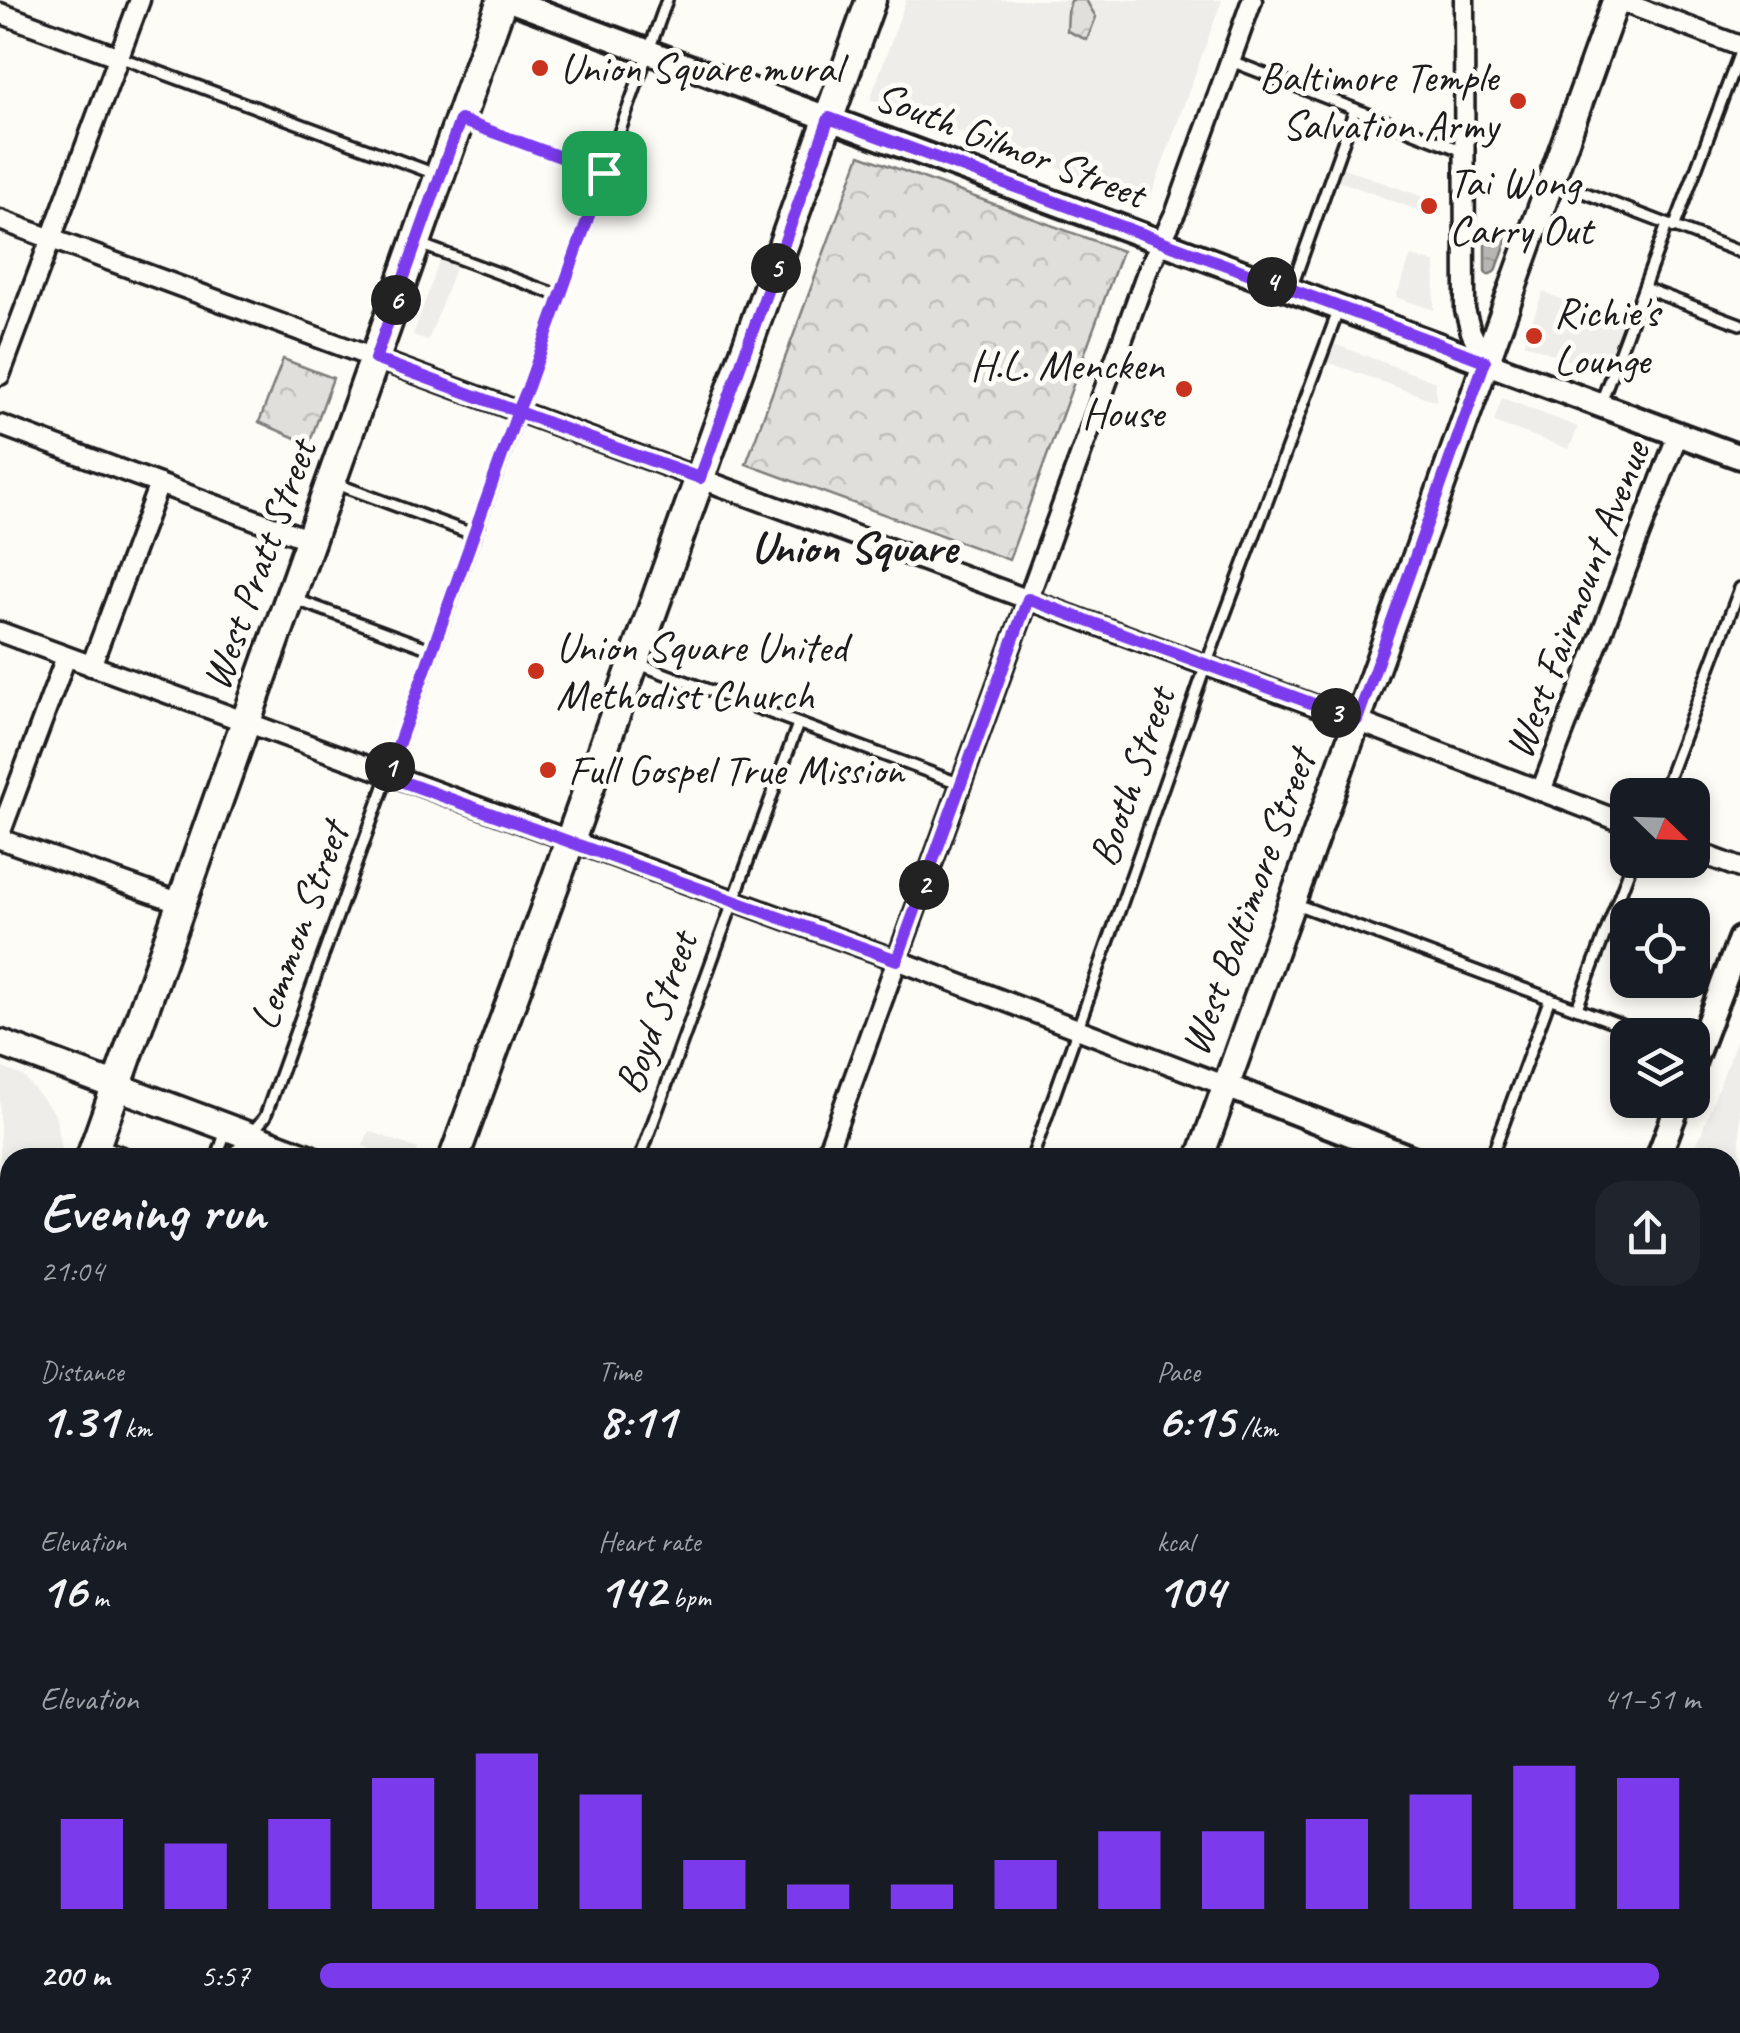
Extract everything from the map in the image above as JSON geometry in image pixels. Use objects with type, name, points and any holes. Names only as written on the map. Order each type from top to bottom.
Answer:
[{"type":"main road","name":"West Pratt Street","points":[[95,1148],[506,0]]},
{"type":"main road","points":[[458,1148],[870,0]]},
{"type":"main road","name":"West Baltimore Street","points":[[1203,1148],[1617,0]]},
{"type":"main road","points":[[0,1044],[282,1148]]},
{"type":"street","points":[[0,375],[140,0]]},
{"type":"street","name":"South Gilmor Street","points":[[506,0],[1740,457]]},
{"type":"street","points":[[829,1148],[1147,272],[1177,209],[1252,0]]},
{"type":"street","points":[[1464,0],[1465,310],[1485,361]]},
{"type":"street","points":[[1617,0],[1740,49]]},
{"type":"street","points":[[0,13],[119,57]]},
{"type":"street","points":[[0,220],[1357,720],[1610,817]]},
{"type":"street","points":[[0,425],[310,540]]},
{"type":"street","name":"West Fairmount Avenue","points":[[1541,792],[1678,434]]},
{"type":"street","points":[[91,666],[159,484]]},
{"type":"street","points":[[0,632],[897,960],[1386,1148]]},
{"type":"street","points":[[66,657],[0,836],[181,903]]},
{"type":"street","points":[[1710,857],[1740,868]]},
{"type":"street","points":[[1709,1018],[1740,940]]},
{"type":"street","points":[[1662,1148],[1673,1118]]},
{"type":"lane","name":"Lemmon Street","points":[[237,1131],[265,1117],[667,0]]},
{"type":"lane","points":[[1600,405],[1740,49]]},
{"type":"lane","points":[[119,57],[440,176]]},
{"type":"lane","points":[[1231,61],[1466,152]]},
{"type":"lane","points":[[1291,289],[1355,109]]},
{"type":"lane","points":[[460,120],[604,173]]},
{"type":"lane","points":[[1551,180],[1740,252]]},
{"type":"lane","points":[[416,243],[560,296]]},
{"type":"lane","points":[[1644,288],[1740,324]]},
{"type":"lane","name":"Booth Street","points":[[1036,1148],[1206,665],[1340,307]]},
{"type":"lane","points":[[331,482],[474,535]]},
{"type":"lane","points":[[1668,778],[1740,588]]},
{"type":"lane","points":[[290,598],[433,650]]},
{"type":"lane","points":[[634,662],[961,784]]},
{"type":"lane","name":"Boyd Street","points":[[644,1148],[798,724]]},
{"type":"lane","points":[[1576,1008],[1625,878]]},
{"type":"lane","points":[[1290,902],[1610,1021]]},
{"type":"lane","points":[[1495,1148],[1550,998]]},
{"type":"lane","points":[[224,1148],[237,1131]]},
{"type":"lane","points":[[233,1148],[237,1131]]},
{"type":"shaded area","points":[[906,0],[1222,0],[1149,201],[870,100]]},
{"type":"shaded area","points":[[1338,166],[1434,201],[1434,216],[1334,179]]},
{"type":"shaded area","points":[[1411,256],[1435,263],[1434,310],[1396,297]]},
{"type":"shaded area","points":[[441,257],[457,263],[428,341],[413,335]]},
{"type":"shaded area","points":[[1543,292],[1628,325],[1608,376],[1524,343]]},
{"type":"shaded area","points":[[1334,344],[1436,382],[1436,401],[1327,362]]},
{"type":"shaded area","points":[[1502,398],[1578,427],[1569,449],[1494,422]]},
{"type":"shaded area","points":[[1740,1031],[1740,1148],[1695,1148]]},
{"type":"shaded area","points":[[0,1067],[23,1076],[55,1114],[61,1148],[0,1148]]},
{"type":"shaded area","points":[[369,1131],[415,1148],[369,1148],[363,1146]]},
{"type":"green space","points":[[1071,0],[1086,0],[1096,17],[1087,40],[1067,31]]},
{"type":"green space","name":"Union Square","points":[[860,155],[1122,251],[1009,560],[746,464]]},
{"type":"green space","points":[[283,359],[333,378],[309,444],[259,422]]},
{"type":"water","points":[[1485,233],[1508,237],[1496,271],[1488,275],[1485,271]]},
{"type":"place","name":"Union Square mural","points":[[540,68]]},
{"type":"place","name":"Baltimore Temple Salvation Army","points":[[1518,101]]},
{"type":"place","name":"Tai Wong Carry Out","points":[[1429,206]]},
{"type":"place","name":"Richie's Lounge","points":[[1534,336]]},
{"type":"place","name":"H.L. Mencken House","points":[[1184,389]]},
{"type":"place","name":"Union Square United Methodist Church","points":[[536,671]]},
{"type":"place","name":"Full Gospel True Mission","points":[[548,770]]},
{"type":"district","name":"Union Square","points":[[854,547]]},
{"type":"route","points":[[604,173],[460,120],[375,359],[402,368],[518,411],[598,441],[700,478],[829,118],[1485,361],[1357,720],[1028,599],[897,960],[387,776],[509,441],[518,411],[604,173]]}]
